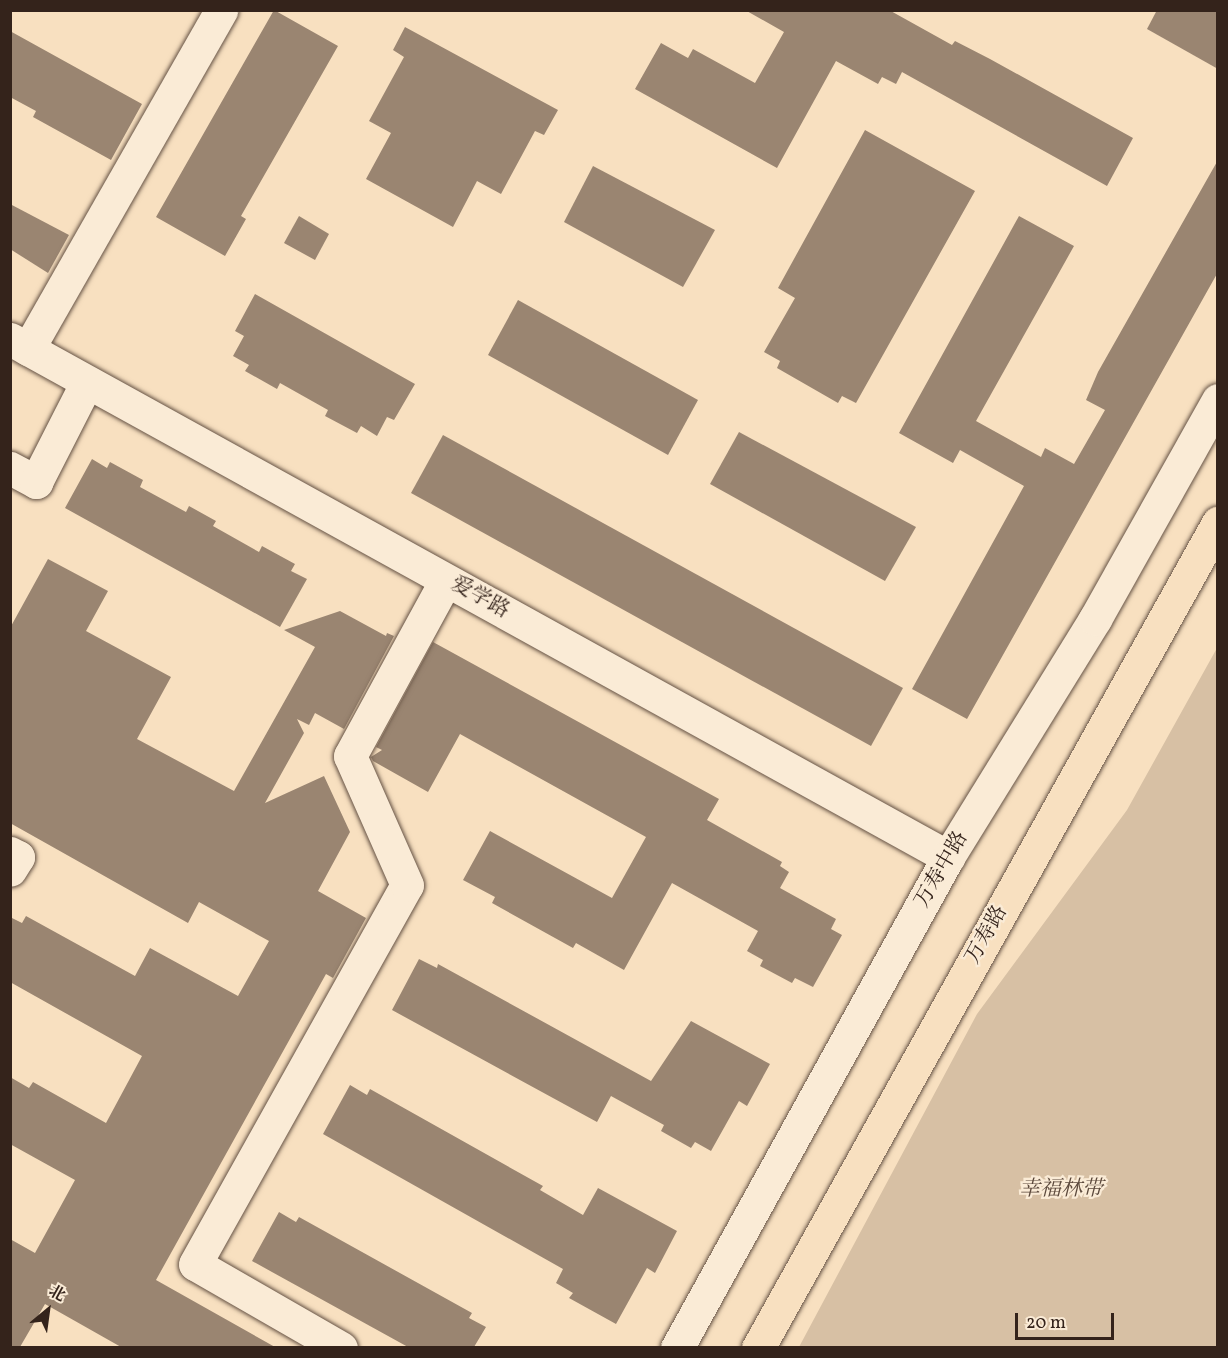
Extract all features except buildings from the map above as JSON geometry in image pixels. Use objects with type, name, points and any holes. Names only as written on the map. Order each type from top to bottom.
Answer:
[{"type":"main road","name":"万寿路","points":[[758,1347],[1218,523]]},
{"type":"street","points":[[19,344],[221,10]]},
{"type":"street","name":"爱学路","points":[[19,344],[948,857]]},
{"type":"street","points":[[10,468],[36,482],[87,382]]},
{"type":"street","name":"万寿中路","points":[[678,1347],[948,857],[1095,619],[1218,400]]},
{"type":"street","points":[[341,1347],[195,1264],[406,885],[350,756],[446,580]]},
{"type":"street","points":[[10,853],[18,857],[10,870]]},
{"type":"green space","name":"幸福林带","points":[[1217,648],[1217,1347],[799,1347],[977,1014],[1127,810]]}]
